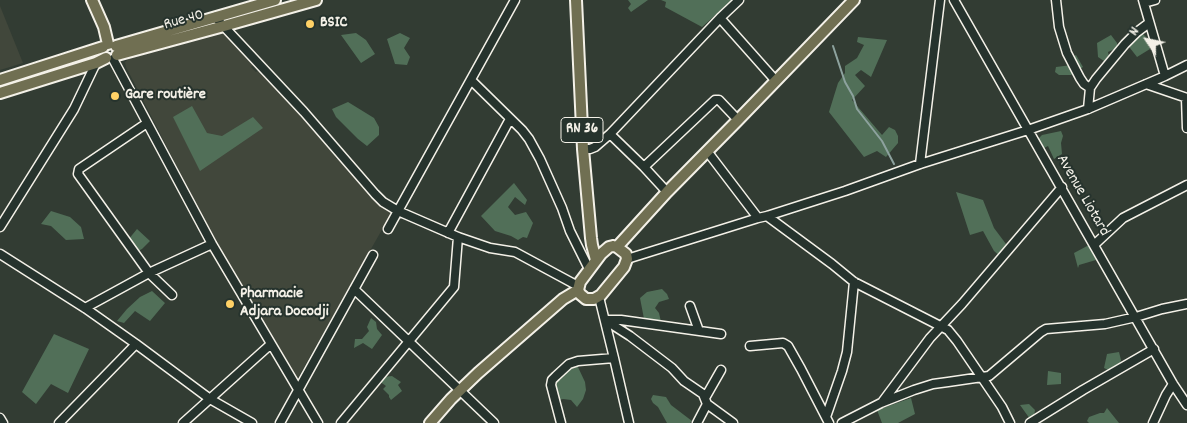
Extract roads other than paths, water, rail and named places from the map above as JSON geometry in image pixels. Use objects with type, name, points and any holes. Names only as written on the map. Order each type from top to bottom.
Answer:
[{"type":"main road","points":[[92,0],[108,51]]},
{"type":"main road","name":"Rue 40","points":[[108,51],[275,0]]},
{"type":"main road","name":"RN 36","points":[[576,0],[583,149],[591,238],[596,260]]},
{"type":"main road","points":[[430,423],[478,373],[563,298],[578,288],[583,276],[601,254],[609,248],[617,247],[854,0]]},
{"type":"main road","name":"Rue 40","points":[[108,51],[224,26],[311,1]]},
{"type":"main road","points":[[0,80],[108,51]]},
{"type":"main road","points":[[0,93],[108,51]]},
{"type":"main road","points":[[578,288],[580,294],[590,300],[598,298],[605,291],[624,267],[627,259],[626,254],[617,247]]},
{"type":"street","points":[[388,229],[515,0]]},
{"type":"street","points":[[583,149],[595,147],[610,134],[739,0]]},
{"type":"street","points":[[920,164],[940,0]]},
{"type":"street","name":"Avenue Liotard","points":[[954,0],[1173,384],[1187,405]]},
{"type":"street","points":[[1056,0],[1059,27],[1067,53],[1080,78],[1090,88]]},
{"type":"street","points":[[1155,0],[1143,2],[1165,76]]},
{"type":"street","points":[[215,17],[304,112],[383,202],[398,211],[458,237],[490,248],[515,252],[578,288]]},
{"type":"street","points":[[720,18],[776,81]]},
{"type":"street","points":[[1088,109],[1090,88],[1096,79],[1125,44],[1150,23]]},
{"type":"street","points":[[108,51],[212,244],[318,423]]},
{"type":"street","points":[[0,227],[108,51]]},
{"type":"street","points":[[627,259],[845,191],[920,164],[1028,130],[1088,109],[1187,65]]},
{"type":"street","points":[[471,80],[526,135],[540,159],[570,231],[589,269]]},
{"type":"street","points":[[1146,84],[1186,98],[1187,128]]},
{"type":"street","points":[[644,167],[715,100],[719,100],[738,120]]},
{"type":"street","points":[[448,233],[510,119]]},
{"type":"street","points":[[147,123],[79,169],[78,174],[149,273],[172,295]]},
{"type":"street","points":[[610,134],[668,192]]},
{"type":"street","points":[[707,152],[758,218]]},
{"type":"street","points":[[1094,245],[1123,218],[1187,184]]},
{"type":"street","points":[[882,403],[930,338],[968,297],[1062,187]]},
{"type":"street","points":[[767,216],[854,282],[948,330],[982,377],[1010,423]]},
{"type":"street","points":[[341,423],[454,287],[458,237]]},
{"type":"street","points":[[85,308],[149,273],[212,244]]},
{"type":"street","points":[[0,254],[85,308],[210,399],[252,423]]},
{"type":"street","points":[[280,423],[373,255]]},
{"type":"street","points":[[827,420],[847,352],[854,282]]},
{"type":"street","points":[[354,289],[494,423]]},
{"type":"street","points":[[598,298],[605,320],[628,423]]},
{"type":"street","points":[[842,423],[882,403],[914,390],[933,384],[989,376],[1046,329],[1105,324],[1187,304]]},
{"type":"street","points":[[690,306],[699,331]]},
{"type":"street","points":[[605,320],[621,320],[721,334]]},
{"type":"street","points":[[605,320],[630,336],[672,368],[684,381],[699,391],[706,401],[733,423]]},
{"type":"street","points":[[750,346],[783,343],[788,346],[827,420]]},
{"type":"street","points":[[63,422],[136,344]]},
{"type":"street","points":[[183,423],[271,344]]},
{"type":"street","points":[[1030,423],[1082,390],[1154,349]]},
{"type":"street","points":[[561,423],[551,385],[552,380],[570,364],[578,360],[614,358]]},
{"type":"street","points":[[697,423],[721,370]]},
{"type":"street","points":[[1153,423],[1173,384]]},
{"type":"street","points":[[0,418],[3,423]]},
{"type":"waterway","points":[[833,46],[845,82],[853,96],[857,109],[882,141],[894,164]]},
{"type":"place","name":"BSIC","points":[[310,24]]},
{"type":"place","name":"Gare routière","points":[[115,96]]},
{"type":"place","name":"Pharmacie Adjara Docodji","points":[[230,304]]}]
